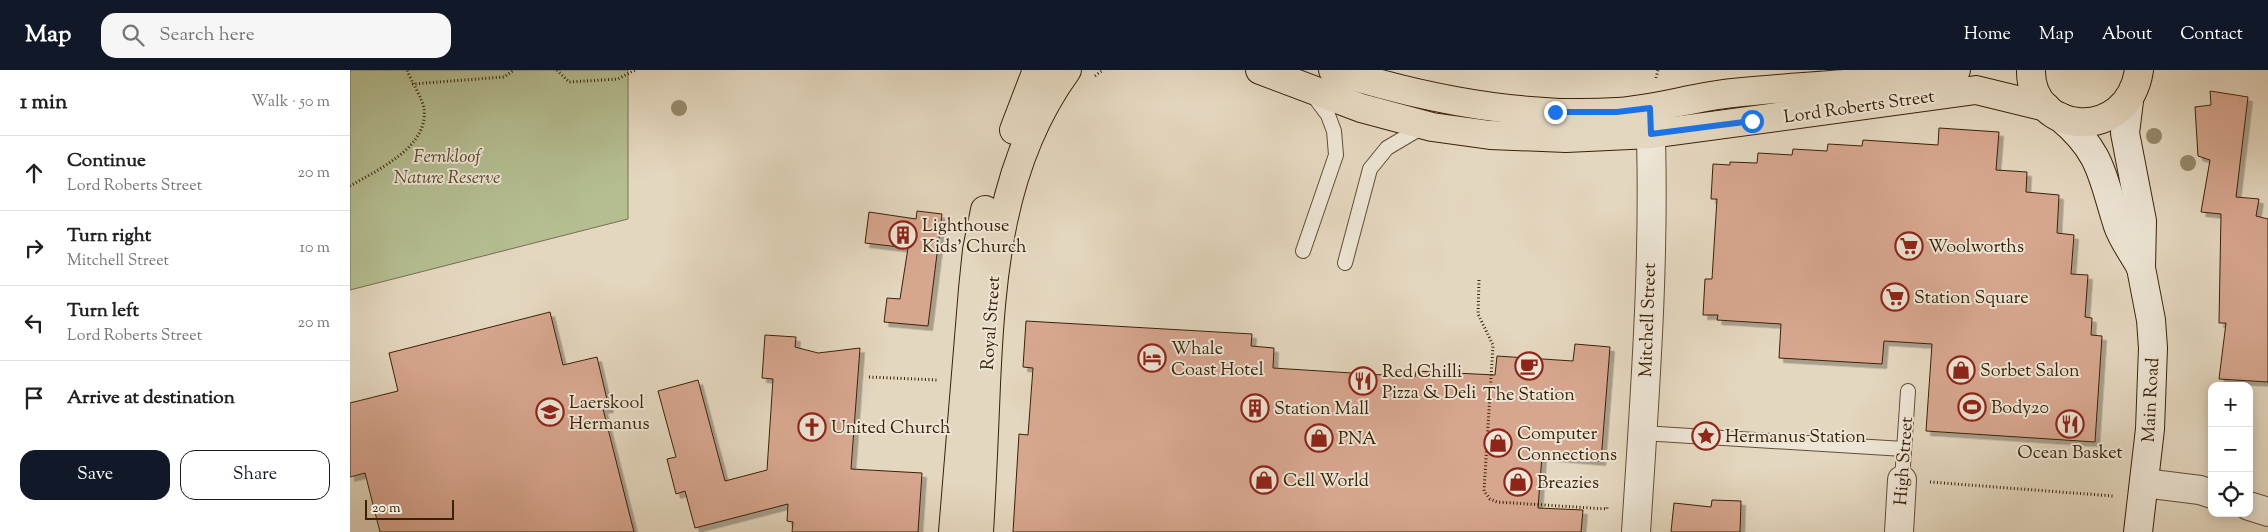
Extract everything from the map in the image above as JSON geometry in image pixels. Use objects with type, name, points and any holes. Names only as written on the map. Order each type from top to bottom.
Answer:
[{"type":"main road","name":"Royal Street","points":[[953,532],[977,250],[985,210],[1000,163],[1030,94],[1037,70]]},
{"type":"main road","name":"Royal Street","points":[[979,532],[990,300],[996,250],[1004,210],[1016,171],[1031,133],[1068,70]]},
{"type":"main road","name":"Lord Roberts Street","points":[[1260,70],[1361,108],[1432,127],[1490,135],[1542,137],[1650,121],[1976,90],[2053,112]]},
{"type":"main road","name":"Lord Roberts Street","points":[[1333,70],[1414,93],[1478,104],[1555,112],[1617,112],[1650,121],[1731,93],[1842,84],[1956,70]]},
{"type":"main road","name":"Main Road","points":[[2031,70],[2033,86],[2053,112],[2072,128],[2094,154],[2102,170],[2119,228],[2141,268]]},
{"type":"main road","name":"Main Road","points":[[2138,532],[2150,429],[2153,348],[2149,311],[2141,268],[2142,220],[2125,133],[2129,101],[2137,85],[2139,70]]},
{"type":"main road","name":"Main Road","points":[[2053,112],[2076,123],[2096,122],[2114,115],[2129,101]]},
{"type":"main road","name":"Mitchell Street","points":[[1636,532],[1648,348],[1650,121]]},
{"type":"main road","name":"High Street","points":[[1898,532],[1902,480]]},
{"type":"main road","points":[[2144,483],[2208,493]]},
{"type":"main road","points":[[2253,507],[2268,512]]},
{"type":"lane","points":[[1303,251],[1336,155],[1334,131],[1328,115],[1318,100],[1304,88]]},
{"type":"lane","points":[[1345,263],[1370,169],[1387,148],[1398,140],[1414,132],[1432,127]]},
{"type":"lane","name":"High Street","points":[[1902,480],[1908,391]]},
{"type":"lane","points":[[1642,432],[1904,448]]},
{"type":"path","points":[[350,186],[402,154],[422,131],[424,108],[406,70]]},
{"type":"path","points":[[412,84],[504,77],[514,70]]},
{"type":"path","points":[[557,70],[569,82],[618,79],[635,70]]},
{"type":"path","points":[[1480,280],[1478,314],[1494,345],[1484,491],[1490,499],[1497,502],[1607,509],[1607,501]]},
{"type":"path","points":[[869,377],[965,381]]},
{"type":"path","points":[[1902,480],[2116,497]]},
{"type":"green space","name":"Fernkloof Nature Reserve","points":[[350,70],[628,70],[628,219],[350,290]]},
{"type":"building","points":[[2210,91],[2248,97],[2236,197],[2259,199],[2256,216],[2268,219],[2268,382],[2219,379],[2226,323],[2219,323],[2221,214],[2201,212],[2210,160],[2198,156],[2195,107],[2211,105]]},
{"type":"building","name":"Station Square","points":[[1939,128],[1999,132],[1996,170],[2027,172],[2026,192],[2059,195],[2057,233],[2074,235],[2071,274],[2088,275],[2085,317],[2092,318],[2091,335],[2102,336],[2095,442],[1926,431],[1932,344],[1884,341],[1882,364],[1779,358],[1781,324],[1717,320],[1718,315],[1703,315],[1705,279],[1712,279],[1717,199],[1711,199],[1713,164],[1730,165],[1730,162],[1757,163],[1758,153],[1792,155],[1793,149],[1827,151],[1828,144],[1862,146],[1863,140],[1938,145]]},
{"type":"building","points":[[917,211],[942,214],[928,326],[884,322],[887,298],[900,299],[908,248],[865,243],[869,212],[916,219]]},
{"type":"building","points":[[550,312],[563,365],[597,357],[609,408],[603,409],[634,532],[380,532],[365,473],[350,477],[350,403],[398,391],[389,353]]},
{"type":"building","name":"Station Mall","points":[[1026,321],[1252,334],[1251,346],[1274,348],[1273,368],[1415,377],[1416,371],[1495,375],[1497,356],[1573,361],[1575,344],[1610,347],[1601,461],[1542,456],[1538,508],[1583,510],[1581,532],[1013,532],[1019,434],[1028,435],[1033,368],[1023,367]]},
{"type":"building","name":"United Church","points":[[765,335],[796,337],[795,347],[818,353],[860,348],[851,469],[922,473],[918,532],[792,532],[793,522],[787,521],[788,504],[695,528],[685,491],[676,494],[667,459],[676,457],[658,391],[698,380],[725,481],[767,470],[773,379],[762,378]]},
{"type":"building","points":[[1712,500],[1741,501],[1740,532],[1671,532],[1674,503],[1711,507]]},
{"type":"place","name":"Lighthouse Kids' Church","points":[[903,235]]},
{"type":"place","name":"Woolworths","points":[[1909,246]]},
{"type":"place","name":"Station Square","points":[[1895,297]]},
{"type":"place","name":"Whale Coast Hotel","points":[[1152,358]]},
{"type":"place","name":"The Station","points":[[1529,366]]},
{"type":"place","name":"Sorbet Salon","points":[[1961,370]]},
{"type":"place","name":"Red Chilli Pizza & Deli","points":[[1363,381]]},
{"type":"place","name":"Body20","points":[[1972,407]]},
{"type":"place","name":"Station Mall","points":[[1255,408]]},
{"type":"place","name":"Laerskool Hermanus","points":[[550,412]]},
{"type":"place","name":"Ocean Basket","points":[[2070,424]]},
{"type":"place","name":"United Church","points":[[812,427]]},
{"type":"place","name":"Hermanus Station","points":[[1706,436]]},
{"type":"place","name":"PNA","points":[[1319,438]]},
{"type":"place","name":"Computer Connections","points":[[1498,443]]},
{"type":"place","name":"Cell World","points":[[1264,480]]},
{"type":"place","name":"Breazies","points":[[1518,482]]},
{"type":"route","points":[[1555,112],[1617,112],[1650,108],[1651,134],[1752,121]]}]
